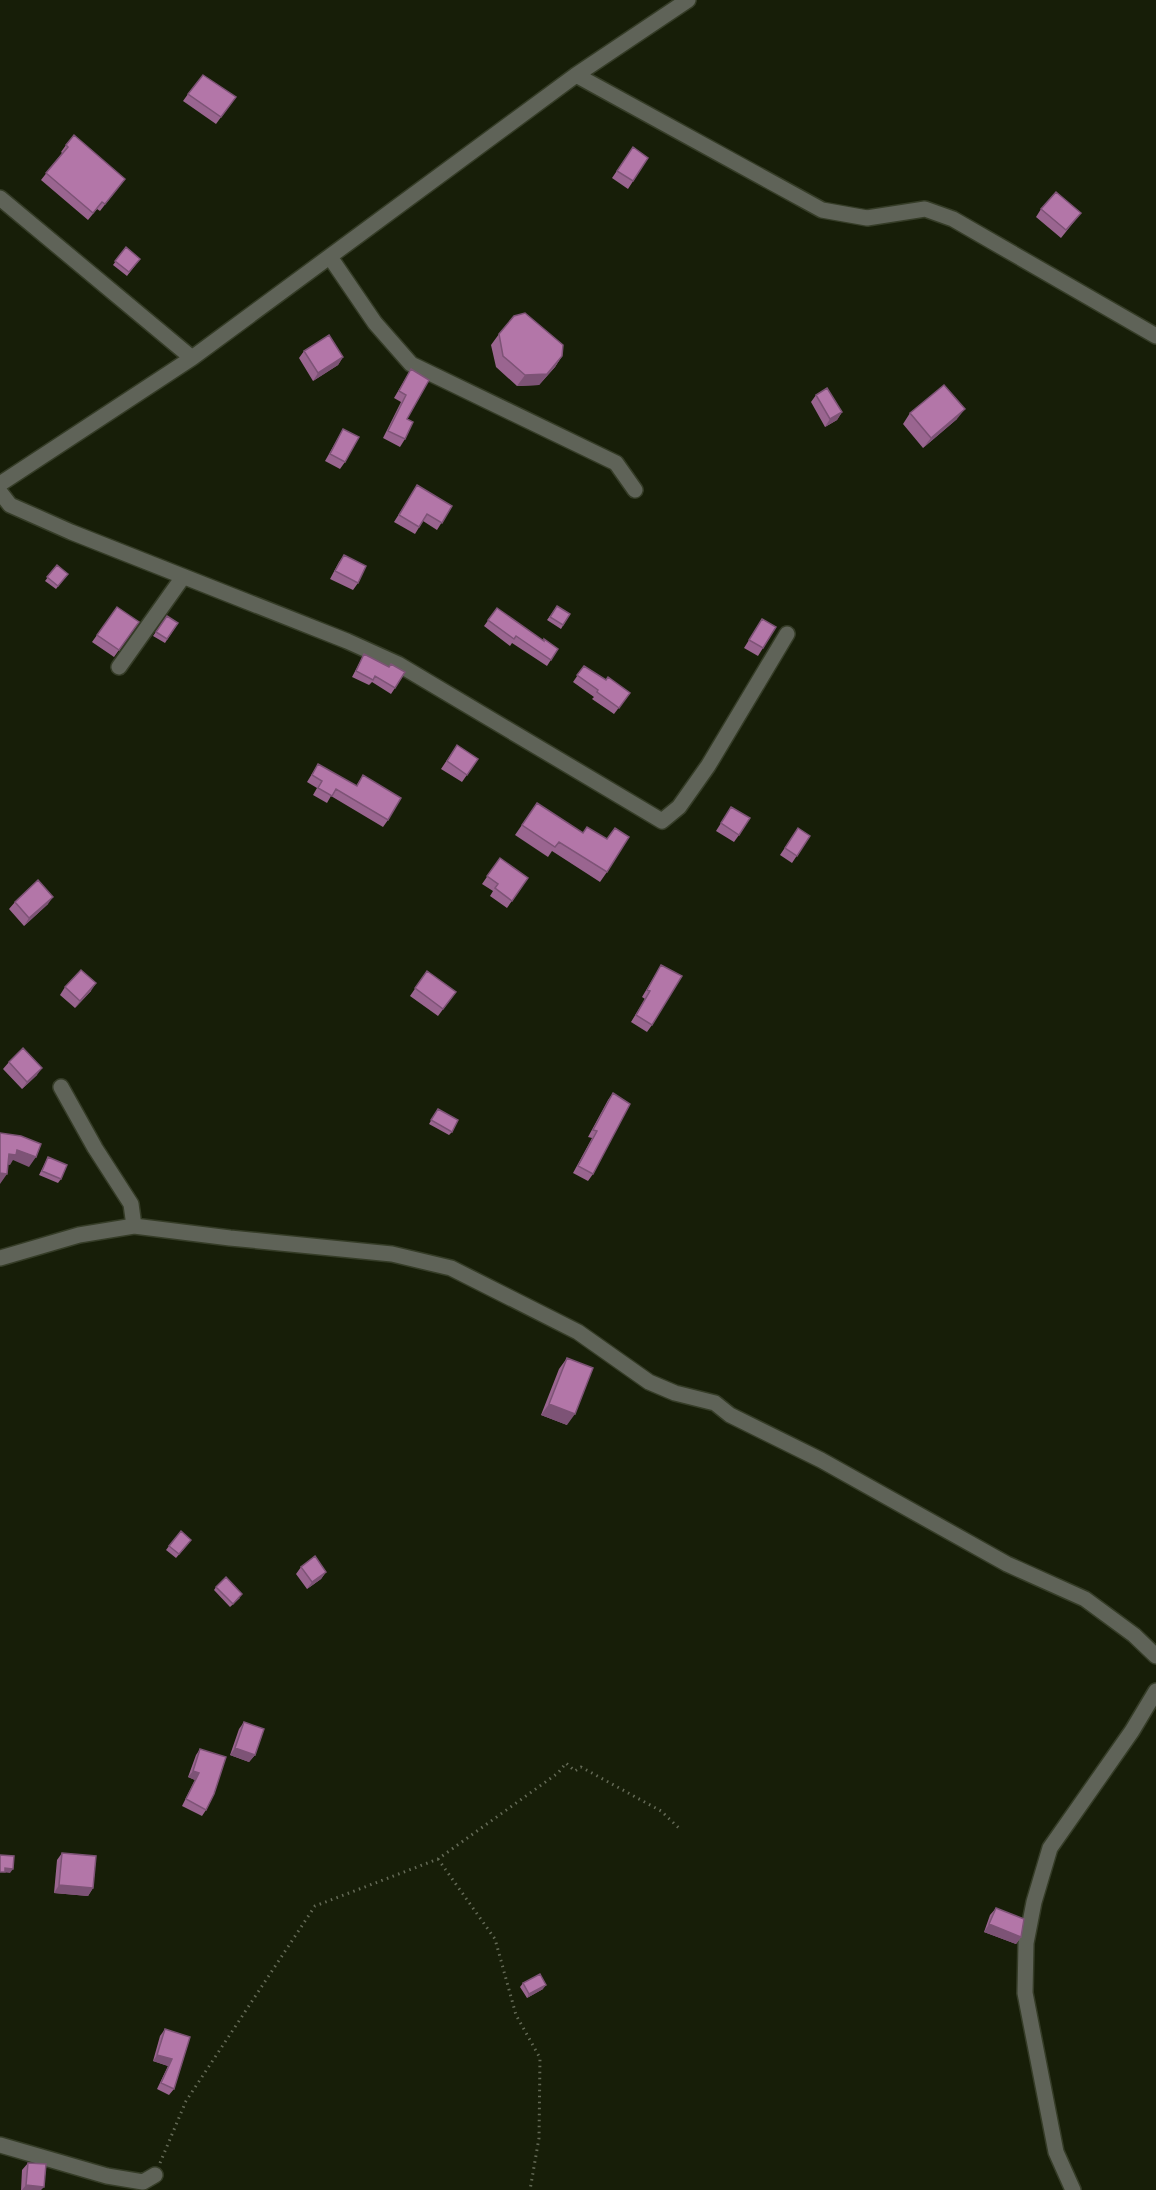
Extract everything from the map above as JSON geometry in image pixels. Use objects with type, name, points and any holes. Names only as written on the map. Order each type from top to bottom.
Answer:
[{"type":"street","points":[[0,484],[192,358],[576,75],[688,0]]},
{"type":"street","points":[[576,75],[822,210],[867,218],[925,209],[953,219],[1156,336]]},
{"type":"street","points":[[0,198],[192,358]]},
{"type":"street","points":[[330,257],[375,323],[411,364],[616,463],[635,490]]},
{"type":"street","points":[[0,492],[10,505],[71,532],[347,641],[398,664],[662,821],[679,807],[708,766],[788,634]]},
{"type":"street","points":[[118,667],[183,577]]},
{"type":"street","points":[[61,1087],[95,1148],[131,1204],[134,1226]]},
{"type":"street","points":[[0,1258],[79,1236],[134,1226],[392,1254],[451,1268],[578,1332],[649,1382],[675,1394],[715,1403],[730,1415],[821,1460],[1007,1564],[1085,1599],[1134,1635],[1156,1656]]},
{"type":"street","points":[[1072,2190],[1056,2152],[1027,2004],[1025,1993],[1026,1943],[1034,1902],[1050,1848],[1132,1731],[1156,1691]]},
{"type":"street","points":[[0,2145],[107,2176],[143,2182],[155,2175]]},
{"type":"path","points":[[155,2175],[186,2101],[315,1906],[438,1859],[558,1773],[566,1763],[575,1771],[581,1767],[661,1811],[681,1830]]},
{"type":"path","points":[[438,1859],[495,1939],[516,2015],[540,2058],[539,2138],[530,2190]]},
{"type":"building","points":[[203,75],[236,97],[221,117],[188,94]]},
{"type":"building","points":[[74,135],[125,179],[105,204],[102,202],[93,213],[46,173],[68,147],[66,145]]},
{"type":"building","points":[[633,147],[648,158],[633,181],[617,171]]},
{"type":"building","points":[[1056,192],[1081,213],[1066,230],[1041,209]]},
{"type":"building","points":[[126,247],[140,259],[129,272],[115,261]]},
{"type":"building","points":[[525,313],[563,345],[562,356],[547,374],[525,375],[503,356],[499,334],[514,316]]},
{"type":"building","points":[[329,335],[343,357],[318,373],[304,351]]},
{"type":"building","points":[[411,369],[429,380],[407,419],[413,422],[405,439],[388,431],[406,395],[399,391]]},
{"type":"building","points":[[944,385],[965,409],[931,438],[910,413]]},
{"type":"building","points":[[827,388],[842,412],[830,419],[816,395]]},
{"type":"building","points":[[343,429],[359,437],[345,462],[330,454]]},
{"type":"building","points":[[417,485],[452,506],[442,523],[427,514],[419,527],[399,515]]},
{"type":"building","points":[[344,555],[366,566],[358,583],[335,571]]},
{"type":"building","points":[[57,565],[68,574],[58,586],[47,577]]},
{"type":"building","points":[[557,606],[570,614],[563,625],[550,617]]},
{"type":"building","points":[[117,607],[139,622],[119,650],[97,635]]},
{"type":"building","points":[[497,608],[558,649],[551,660],[516,636],[514,639],[488,620]]},
{"type":"building","points":[[167,616],[178,623],[167,639],[156,632]]},
{"type":"building","points":[[762,619],[776,627],[763,648],[749,640]]},
{"type":"building","points":[[364,654],[389,667],[391,664],[405,672],[395,688],[375,676],[373,680],[356,671]]},
{"type":"building","points":[[584,666],[606,680],[608,677],[630,693],[619,708],[577,675]]},
{"type":"building","points":[[457,745],[478,759],[467,775],[447,761]]},
{"type":"building","points":[[318,764],[357,786],[363,775],[401,798],[388,820],[336,789],[332,796],[318,788],[322,781],[312,775]]},
{"type":"building","points":[[537,803],[583,833],[587,827],[607,839],[615,828],[629,837],[607,872],[559,842],[555,847],[522,825]]},
{"type":"building","points":[[731,807],[750,818],[739,835],[721,823]]},
{"type":"building","points":[[798,828],[810,836],[797,856],[785,848]]},
{"type":"building","points":[[500,858],[528,878],[512,901],[495,888],[498,884],[487,876]]},
{"type":"building","points":[[38,880],[53,897],[29,918],[15,902]]},
{"type":"building","points":[[661,965],[682,976],[652,1025],[636,1015]]},
{"type":"building","points":[[81,970],[96,983],[80,1001],[65,987]]},
{"type":"building","points":[[427,971],[456,992],[443,1009],[415,988]]},
{"type":"building","points":[[23,1048],[42,1068],[27,1082],[9,1062]]},
{"type":"building","points":[[613,1093],[630,1104],[593,1174],[578,1166],[597,1131],[593,1130]]},
{"type":"building","points":[[438,1109],[458,1120],[452,1132],[431,1120]]},
{"type":"building","points":[[0,1133],[21,1136],[41,1144],[36,1157],[17,1150],[16,1155],[9,1154],[7,1174],[0,1173]]},
{"type":"building","points":[[48,1157],[67,1165],[61,1179],[42,1171]]},
{"type":"building","points":[[567,1358],[593,1368],[575,1414],[549,1404]]},
{"type":"building","points":[[181,1531],[191,1540],[179,1554],[169,1546]]},
{"type":"building","points":[[315,1556],[326,1572],[312,1582],[301,1567]]},
{"type":"building","points":[[226,1577],[242,1594],[233,1604],[216,1587]]},
{"type":"building","points":[[244,1722],[264,1729],[255,1755],[235,1748]]},
{"type":"building","points":[[200,1749],[226,1757],[214,1794],[206,1810],[186,1799],[199,1773],[193,1771]]},
{"type":"building","points":[[62,1853],[96,1856],[93,1888],[59,1885]]},
{"type":"building","points":[[0,1855],[14,1856],[13,1869],[5,1868],[5,1872],[0,1872]]},
{"type":"building","points":[[996,1908],[1024,1919],[1021,1937],[989,1924]]},
{"type":"building","points":[[540,1974],[546,1985],[529,1994],[523,1983]]},
{"type":"building","points":[[165,2029],[190,2037],[174,2089],[161,2083],[172,2059],[157,2055]]},
{"type":"building","points":[[28,2163],[46,2164],[44,2187],[26,2185]]}]
